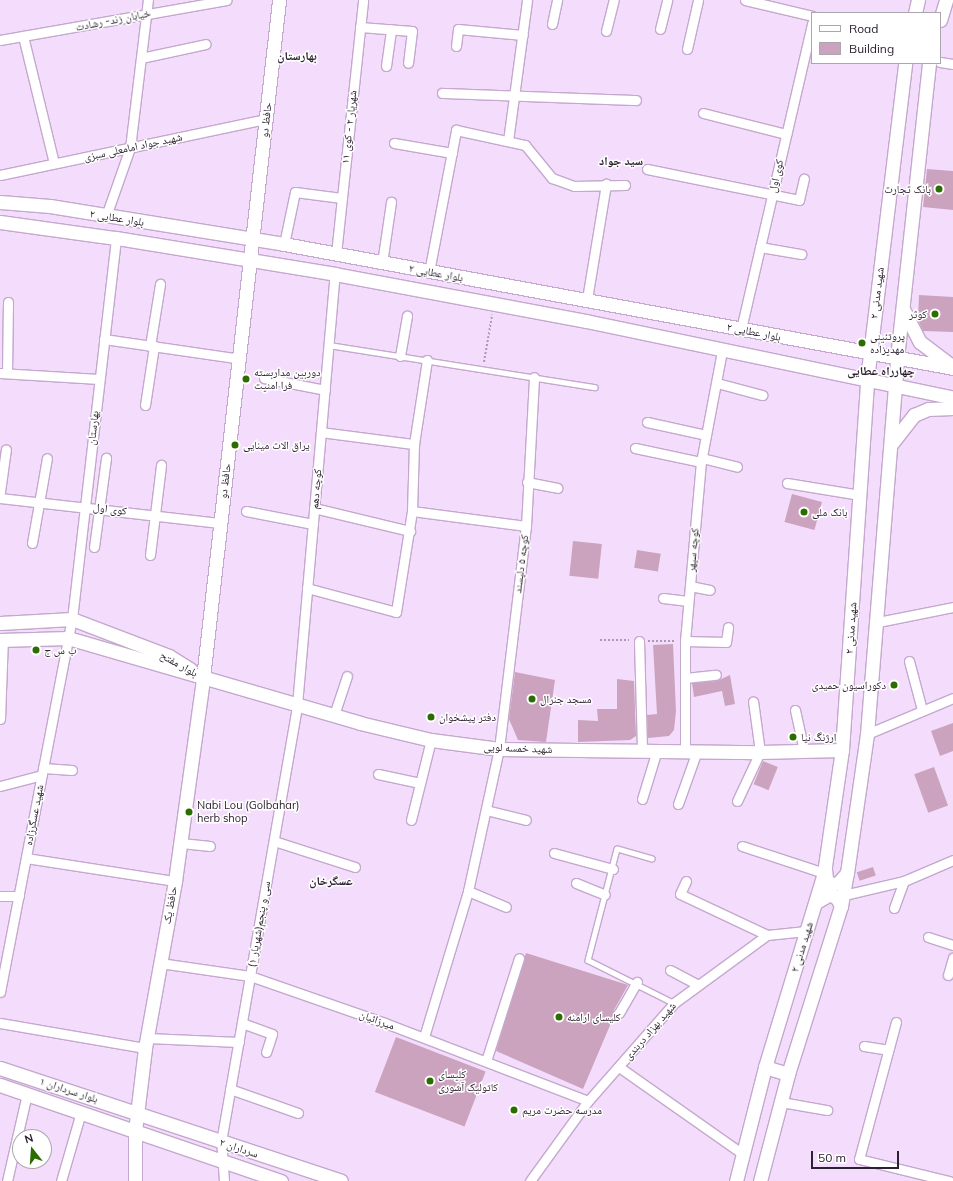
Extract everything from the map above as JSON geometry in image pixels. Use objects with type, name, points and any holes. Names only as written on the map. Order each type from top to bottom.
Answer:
[{"type":"street","points":[[106,216],[130,148],[148,0]]},
{"type":"street","name":"خیابان زند- رشادت","points":[[0,40],[226,0]]},
{"type":"street","name":"حافظ دو","points":[[203,678],[220,523],[241,359],[279,0]]},
{"type":"street","name":"شهریار ۲ - کوی ۱۱","points":[[336,254],[363,0]]},
{"type":"street","points":[[508,140],[528,0]]},
{"type":"street","points":[[552,24],[557,0]]},
{"type":"street","points":[[606,31],[614,0]]},
{"type":"street","points":[[660,29],[667,0]]},
{"type":"street","points":[[687,49],[698,0]]},
{"type":"street","points":[[745,0],[811,16]]},
{"type":"street","points":[[915,12],[918,0]]},
{"type":"street","points":[[941,18],[948,1]]},
{"type":"street","points":[[360,27],[412,30],[408,63]]},
{"type":"street","points":[[386,66],[391,29]]},
{"type":"street","points":[[456,46],[458,30],[523,35]]},
{"type":"street","name":"کوی اول","points":[[741,330],[786,134],[809,52],[811,33]]},
{"type":"street","points":[[24,36],[54,163]]},
{"type":"street","points":[[141,58],[206,44]]},
{"type":"street","points":[[941,62],[953,64]]},
{"type":"street","name":"شهید مدنی ۲","points":[[736,1181],[765,1067],[825,870],[842,750],[867,379],[904,64]]},
{"type":"street","points":[[760,1181],[788,1074],[842,900],[847,873],[867,734],[878,622],[897,358],[928,64]]},
{"type":"street","points":[[442,93],[514,97],[636,100]]},
{"type":"street","points":[[703,113],[786,134]]},
{"type":"street","name":"شهید جواد امامعلی سبزی","points":[[0,175],[266,119]]},
{"type":"street","points":[[429,272],[456,130],[508,140],[525,145],[552,178],[574,186],[595,188],[606,184],[625,185]]},
{"type":"street","points":[[394,143],[452,153]]},
{"type":"street","points":[[647,169],[772,193],[799,200],[804,179]]},
{"type":"street","points":[[586,321],[587,299],[606,184]]},
{"type":"street","points":[[248,288],[258,272],[285,266],[283,261],[284,251],[290,245],[295,192],[342,198]]},
{"type":"street","name":"بلوار عطایی ۲","points":[[0,202],[50,206],[290,245],[429,272],[587,299],[870,354],[953,367]]},
{"type":"street","points":[[382,263],[391,202]]},
{"type":"street","points":[[46,227],[50,206]]},
{"type":"street","name":"بلوار عطایی ۲","points":[[0,222],[46,227],[335,274],[586,321],[722,351],[867,379],[953,398]]},
{"type":"street","name":"بهارستان","points":[[68,638],[72,619],[116,238]]},
{"type":"street","points":[[760,247],[801,254]]},
{"type":"street","name":"کوچه دهم","points":[[297,705],[335,274]]},
{"type":"street","points":[[145,405],[160,284]]},
{"type":"street","points":[[8,302],[4,373],[99,378]]},
{"type":"street","points":[[903,308],[920,342],[953,367]]},
{"type":"street","points":[[400,356],[407,316]]},
{"type":"street","points":[[104,339],[241,359]]},
{"type":"street","name":"کوچه سپهر","points":[[678,804],[691,751],[685,678],[685,641],[688,601],[702,460],[722,351]]},
{"type":"street","points":[[308,588],[396,612],[410,531],[414,444],[427,360]]},
{"type":"street","name":"کوچه ۵ دلپسند","points":[[424,1037],[468,891],[499,749],[526,526],[527,482],[534,377]]},
{"type":"street","points":[[264,378],[325,390]]},
{"type":"street","points":[[717,383],[762,395]]},
{"type":"street","points":[[892,443],[914,415],[928,409],[953,408]]},
{"type":"street","points":[[647,422],[706,434]]},
{"type":"street","points":[[321,432],[414,444]]},
{"type":"street","points":[[635,448],[737,467]]},
{"type":"street","points":[[0,492],[6,449]]},
{"type":"street","points":[[32,543],[46,458]]},
{"type":"street","points":[[94,547],[106,458]]},
{"type":"street","points":[[150,555],[161,465]]},
{"type":"street","points":[[527,482],[557,488]]},
{"type":"street","points":[[787,483],[860,495]]},
{"type":"street","name":"کوی اول","points":[[0,498],[155,514],[220,523]]},
{"type":"street","points":[[314,508],[410,531]]},
{"type":"street","points":[[246,511],[313,524]]},
{"type":"street","points":[[412,511],[526,526]]},
{"type":"street","points":[[690,586],[710,590]]},
{"type":"street","points":[[664,598],[688,601]]},
{"type":"street","points":[[878,622],[953,607]]},
{"type":"street","name":"بلوار مفتح","points":[[0,623],[72,619],[169,656],[203,678]]},
{"type":"street","points":[[685,641],[726,642],[728,627]]},
{"type":"street","name":"بلوار مفتح","points":[[1,639],[68,638],[203,678]]},
{"type":"street","name":"شهید عسگرزاده","points":[[0,992],[2,972],[19,896],[68,638]]},
{"type":"street","points":[[0,719],[1,639]]},
{"type":"street","points":[[639,641],[642,750]]},
{"type":"street","points":[[909,661],[922,710]]},
{"type":"street","points":[[685,678],[716,675]]},
{"type":"street","points":[[334,715],[347,676]]},
{"type":"street","name":"شهید خمسه لویی","points":[[203,678],[297,705],[431,740],[499,749],[760,752],[842,750]]},
{"type":"street","name":"حافظ یک","points":[[135,1181],[135,1131],[146,1043],[175,880],[203,678]]},
{"type":"street","points":[[867,734],[953,698]]},
{"type":"street","points":[[737,802],[760,752],[753,701]]},
{"type":"street","name":"سی و پنجم(شهریار ۱)","points":[[223,1161],[221,1142],[297,705]]},
{"type":"street","points":[[795,710],[804,751]]},
{"type":"street","points":[[411,820],[431,740]]},
{"type":"street","points":[[642,799],[658,750]]},
{"type":"street","points":[[0,786],[42,772],[72,770]]},
{"type":"street","points":[[378,774],[420,783]]},
{"type":"street","points":[[486,810],[526,820]]},
{"type":"street","points":[[274,841],[355,867]]},
{"type":"street","points":[[180,843],[210,846]]},
{"type":"street","points":[[742,846],[825,870],[826,879],[831,885],[838,883],[847,873]]},
{"type":"street","points":[[554,853],[613,869]]},
{"type":"street","points":[[26,858],[175,880]]},
{"type":"street","points":[[816,902],[830,894],[842,900],[904,881],[952,863]]},
{"type":"street","points":[[686,880],[680,894],[767,935]]},
{"type":"street","points":[[894,908],[904,881]]},
{"type":"street","points":[[576,883],[605,895]]},
{"type":"street","points":[[468,891],[506,907]]},
{"type":"street","points":[[0,896],[19,896]]},
{"type":"street","name":"شهید بهزاد دربندی","points":[[530,1181],[588,1100],[619,1067],[674,1003],[696,984],[767,935],[806,931]]},
{"type":"street","points":[[928,937],[953,945]]},
{"type":"street","points":[[486,1061],[519,958]]},
{"type":"street","points":[[948,974],[953,958]]},
{"type":"street","name":"میرزائیان","points":[[160,962],[250,976],[424,1037],[588,1100]]},
{"type":"street","points":[[670,970],[696,984]]},
{"type":"street","points":[[619,1013],[637,982]]},
{"type":"street","points":[[0,1022],[146,1043],[238,1042]]},
{"type":"street","points":[[896,1022],[859,1159],[949,1181]]},
{"type":"street","points":[[242,1023],[272,1034],[266,1052]]},
{"type":"street","points":[[864,1046],[888,1050]]},
{"type":"street","points":[[619,1067],[743,1154]]},
{"type":"street","points":[[765,1067],[788,1074]]},
{"type":"street","name":"بلوار سرداران ۱","points":[[0,1068],[137,1112]]},
{"type":"street","name":"بلوار سرداران ۱","points":[[0,1085],[135,1131]]},
{"type":"street","points":[[230,1089],[298,1112]]},
{"type":"street","points":[[7,1181],[27,1094]]},
{"type":"street","points":[[780,1102],[827,1110]]},
{"type":"street","points":[[61,1181],[81,1112]]},
{"type":"street","name":"سرداران ۲","points":[[137,1112],[221,1142],[341,1181]]},
{"type":"street","name":"سرداران ۲","points":[[135,1131],[281,1181]]},
{"type":"street","points":[[223,1161],[224,1181]]},
{"type":"lane","points":[[329,345],[595,387]]},
{"type":"lane","points":[[652,859],[617,849],[588,960],[637,982],[674,1003]]},
{"type":"path","points":[[482,368],[494,304]]},
{"type":"building","name":"بانک تجارت","points":[[927,169],[953,171],[953,210],[923,207]]},
{"type":"building","name":"کوثر","points":[[919,295],[953,297],[953,332],[923,331],[918,320]]},
{"type":"building","name":"بانک ملی","points":[[792,494],[822,502],[814,530],[784,522]]},
{"type":"building","points":[[573,541],[602,544],[598,579],[569,576]]},
{"type":"building","points":[[637,550],[661,554],[658,572],[634,568]]},
{"type":"building","points":[[673,644],[676,711],[674,730],[669,736],[648,738],[647,715],[657,714],[653,645]]},
{"type":"building","name":"مسجد جنرال","points":[[515,672],[555,680],[546,742],[518,740],[509,719]]},
{"type":"building","points":[[730,675],[735,704],[725,706],[722,691],[694,697],[692,683],[717,681]]},
{"type":"building","points":[[617,679],[634,681],[636,736],[630,740],[578,742],[578,720],[598,721],[597,709],[617,709]]},
{"type":"building","points":[[953,723],[953,751],[940,756],[931,731]]},
{"type":"building","points":[[763,761],[778,767],[768,790],[754,784]]},
{"type":"building","points":[[934,767],[948,806],[928,813],[914,774]]},
{"type":"building","points":[[873,867],[876,876],[860,881],[857,872]]},
{"type":"building","name":"کلیسای ارامنه","points":[[526,953],[628,985],[614,1010],[614,1016],[583,1089],[496,1051]]},
{"type":"building","name":"کلیسای کاتولیک آشوری","points":[[396,1037],[486,1071],[464,1126],[375,1092]]},
{"type":"place","name":"بانک تجارت","points":[[939,189]]},
{"type":"place","name":"کوثر","points":[[935,314]]},
{"type":"place","name":"پروتئينی مهديزاده","points":[[862,343]]},
{"type":"place","name":"دوربین مداربسته فرا امنیت","points":[[246,379]]},
{"type":"place","name":"یراق الات مینایی","points":[[235,445]]},
{"type":"place","name":"بانک ملی","points":[[804,512]]},
{"type":"place","name":"ب س ج","points":[[36,650]]},
{"type":"place","name":"دکوراسیون حمیدی","points":[[894,685]]},
{"type":"place","name":"مسجد جنرال","points":[[532,699]]},
{"type":"place","name":"دفتر پیشخوان","points":[[431,717]]},
{"type":"place","name":"ارژنگ نیا","points":[[793,737]]},
{"type":"place","name":"Nabi Lou (Golbahar) herb shop","points":[[189,812]]},
{"type":"place","name":"کلیسای ارامنه","points":[[559,1017]]},
{"type":"place","name":"کلیسای کاتولیک آشوری","points":[[430,1081]]},
{"type":"place","name":"مدرسه حضرت مریم","points":[[514,1110]]},
{"type":"district","name":"بهارستان","points":[[297,56]]},
{"type":"district","name":"سید جواد","points":[[621,161]]},
{"type":"district","name":"چهارراه عطایی","points":[[881,371]]},
{"type":"district","name":"عسگرخان","points":[[331,881]]}]
